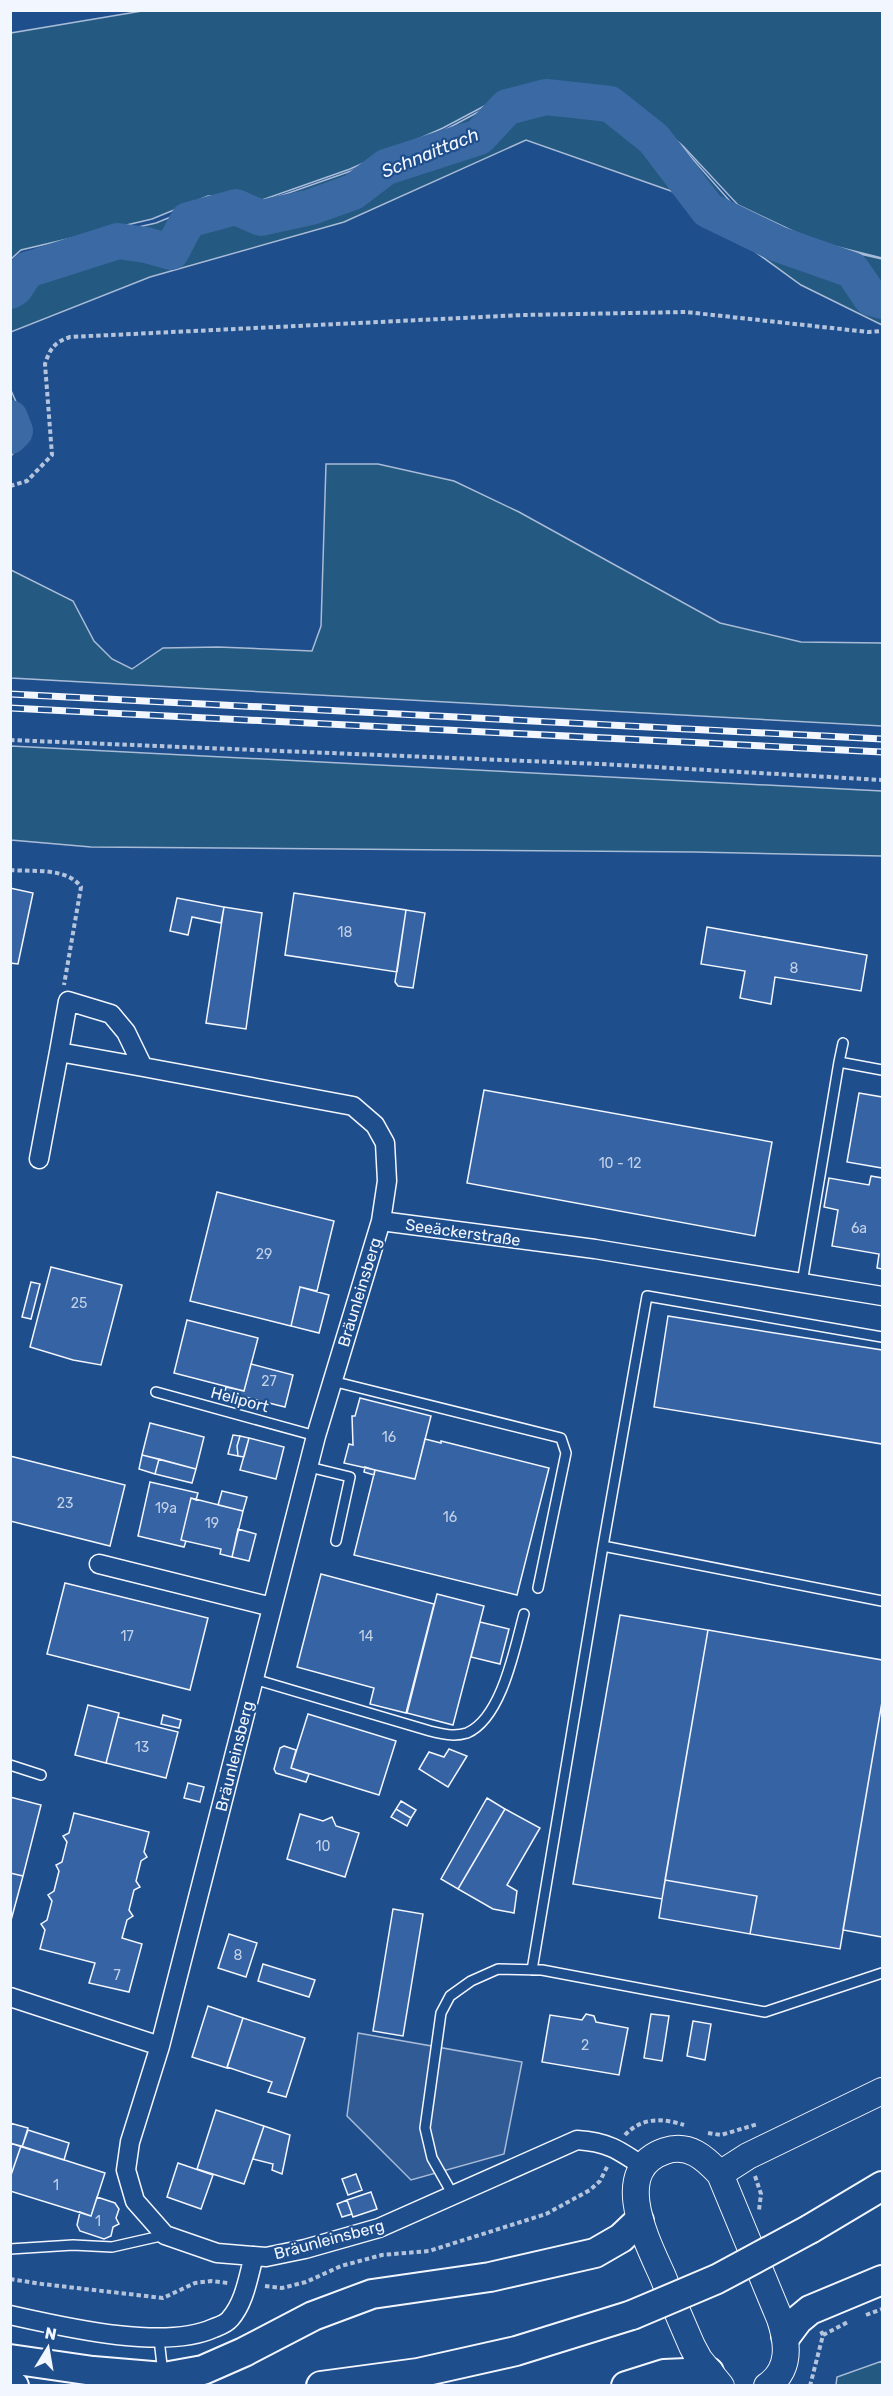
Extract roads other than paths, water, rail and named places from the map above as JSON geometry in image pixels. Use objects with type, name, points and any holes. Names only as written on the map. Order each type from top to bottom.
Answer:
[{"type":"main road","points":[[720,2174],[748,2156],[882,2091]]},
{"type":"main road","points":[[715,2379],[692,2346],[639,2221],[636,2186],[644,2167],[656,2154],[673,2149],[691,2150],[704,2157],[720,2174],[786,2336],[786,2357],[783,2370],[767,2385]]},
{"type":"main road","points":[[321,2385],[418,2373],[516,2351],[632,2315],[717,2279],[810,2229],[882,2186]]},
{"type":"main road","points":[[10,2359],[93,2371],[164,2377],[203,2370],[244,2352],[313,2316],[372,2294],[490,2277],[595,2253],[621,2238],[639,2221]]},
{"type":"main road","points":[[786,2336],[798,2319],[810,2310],[882,2280]]},
{"type":"main road","points":[[626,2385],[664,2374],[715,2379]]},
{"type":"main road","points":[[10,2377],[66,2385]]},
{"type":"street","points":[[39,1159],[68,1001],[111,1014],[126,1032],[143,1067]]},
{"type":"street","points":[[59,1052],[353,1106],[375,1125],[385,1143],[387,1181],[381,1221]]},
{"type":"street","name":"Seeäckerstraße","points":[[381,1221],[595,1249],[882,1296]]},
{"type":"street","name":"Bräunleinsberg","points":[[381,1221],[316,1436],[160,2046],[130,2142],[126,2170],[135,2201],[165,2235],[217,2253],[266,2257],[305,2249],[379,2228],[577,2140],[595,2141],[616,2147],[644,2167]]},
{"type":"street","points":[[99,1564],[272,1607]]},
{"type":"street","points":[[10,1997],[160,2046]]},
{"type":"street","points":[[10,2315],[67,2328],[159,2339],[198,2335],[228,2321],[241,2304],[254,2256]]},
{"type":"lane","points":[[802,1283],[843,1043]]},
{"type":"lane","points":[[838,1062],[882,1070]]},
{"type":"lane","points":[[532,1970],[647,1296],[882,1337]]},
{"type":"lane","points":[[332,1381],[561,1438],[566,1453],[538,1588]]},
{"type":"lane","name":"Heliport","points":[[156,1392],[316,1436]]},
{"type":"lane","points":[[309,1467],[350,1477],[336,1541]]},
{"type":"lane","points":[[603,1546],[882,1601]]},
{"type":"lane","points":[[254,1679],[430,1731],[448,1735],[466,1733],[487,1716],[500,1693],[524,1614]]},
{"type":"lane","points":[[10,1765],[41,1775]]},
{"type":"lane","points":[[453,2195],[432,2157],[425,2128],[441,2013],[450,1996],[471,1981],[498,1969],[532,1970],[765,2012],[882,1973]]},
{"type":"lane","points":[[10,2249],[112,2247],[165,2235]]},
{"type":"lane","points":[[159,2339],[164,2377]]},
{"type":"waterway","name":"Schnaittach","points":[[10,291],[15,288],[27,270],[118,241],[171,252],[188,220],[236,207],[261,218],[311,207],[353,192],[386,167],[479,137],[507,107],[546,97],[610,104],[654,139],[708,210],[778,244],[852,270],[871,298],[882,301]]},
{"type":"waterway","name":"Schnaittach","points":[[10,418],[15,431],[10,436]]},
{"type":"railway","points":[[10,694],[882,739]]},
{"type":"railway","points":[[10,708],[882,752]]}]
